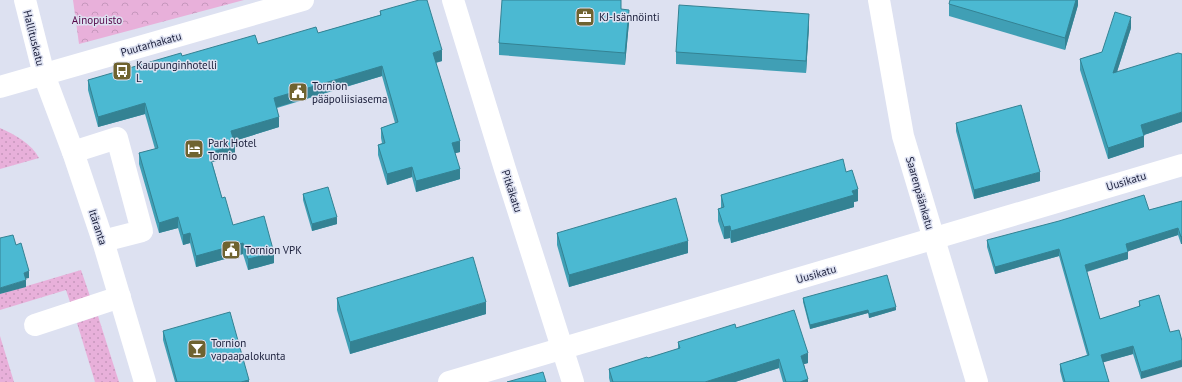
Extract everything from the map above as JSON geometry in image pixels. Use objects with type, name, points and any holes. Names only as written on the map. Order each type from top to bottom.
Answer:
[{"type":"street","name":"Hallituskatu","points":[[25,0],[44,75]]},
{"type":"street","name":"Puutarhakatu","points":[[0,87],[302,0]]},
{"type":"street","name":"Pitkäkatu","points":[[453,0],[507,176],[573,382]]},
{"type":"street","name":"Saarenpäänkatu","points":[[880,0],[903,136],[977,382]]},
{"type":"street","name":"Itäranta","points":[[44,75],[73,152],[103,241],[146,382]]},
{"type":"street","points":[[73,152],[117,138],[142,231],[103,241]]},
{"type":"street","name":"Uusikatu","points":[[449,382],[1182,165]]},
{"type":"street","points":[[35,325],[120,297]]},
{"type":"green space","name":"Ainopuisto","points":[[73,0],[244,0],[79,44]]},
{"type":"green space","points":[[0,128],[17,136],[32,148],[39,158],[0,169]]},
{"type":"green space","points":[[81,270],[91,299],[71,305],[66,290],[0,310],[0,294]]},
{"type":"green space","points":[[98,316],[119,382],[95,382],[77,323]]},
{"type":"green space","points":[[0,336],[14,382],[0,382]]},
{"type":"building","points":[[419,0],[427,0],[442,50],[433,53],[460,141],[452,143],[460,169],[416,181],[412,167],[387,174],[378,145],[385,143],[381,128],[398,122],[382,66],[274,98],[279,117],[231,131],[235,145],[209,153],[222,198],[225,197],[233,225],[264,216],[274,253],[248,259],[243,243],[196,256],[190,233],[183,235],[178,217],[159,223],[139,153],[158,148],[145,103],[98,117],[88,80],[181,53],[182,56],[255,35],[258,44],[316,27],[318,33],[381,15],[380,11]]},
{"type":"building","points":[[502,0],[621,0],[621,9],[629,10],[625,53],[499,43]]},
{"type":"building","points":[[950,0],[1076,0],[1065,38],[949,4]]},
{"type":"building","points":[[679,5],[809,14],[806,61],[676,52]]},
{"type":"building","points":[[1115,12],[1131,17],[1113,73],[1178,53],[1182,54],[1182,112],[1141,125],[1144,136],[1108,148],[1080,59],[1102,52]]},
{"type":"building","points":[[1021,105],[1040,172],[974,190],[956,123]]},
{"type":"building","points":[[843,159],[846,172],[852,170],[858,189],[852,191],[854,195],[731,231],[730,226],[724,227],[718,209],[724,207],[721,195]]},
{"type":"building","points":[[328,187],[337,217],[312,224],[303,194]]},
{"type":"building","points":[[1144,195],[1149,210],[1182,201],[1182,236],[1181,237],[1178,228],[1126,244],[1128,252],[1085,265],[1100,319],[1140,306],[1139,301],[1159,295],[1170,332],[1179,330],[1182,341],[1182,360],[1141,372],[1133,346],[1101,355],[1109,382],[1065,382],[1060,364],[1089,355],[1059,249],[995,267],[987,240],[1059,221]]},
{"type":"building","points":[[676,198],[688,241],[569,275],[557,233]]},
{"type":"building","points":[[13,235],[16,245],[21,243],[29,271],[24,273],[26,280],[0,288],[0,238]]},
{"type":"building","points":[[473,257],[486,302],[350,342],[337,298]]},
{"type":"building","points":[[887,275],[896,307],[869,314],[868,310],[810,325],[803,298]]},
{"type":"building","points":[[794,310],[808,353],[801,356],[808,379],[800,382],[786,382],[779,359],[705,382],[613,382],[609,369],[680,348],[678,342],[735,324],[736,328]]},
{"type":"building","name":"Tornion vapaapalokunta","points":[[230,312],[249,380],[241,382],[177,382],[163,331]]},
{"type":"building","points":[[543,372],[546,382],[507,382]]},
{"type":"place","name":"KJ-Isännöinti","points":[[585,17]]},
{"type":"place","name":"Kaupunginhotelli L","points":[[122,71]]},
{"type":"place","name":"Tornion pääpoliisiasema","points":[[298,92]]},
{"type":"place","name":"Park Hotel Tornio","points":[[194,149]]},
{"type":"place","name":"Tornion VPK","points":[[231,250]]},
{"type":"place","name":"Tornion vapaapalokunta","points":[[197,349]]}]
